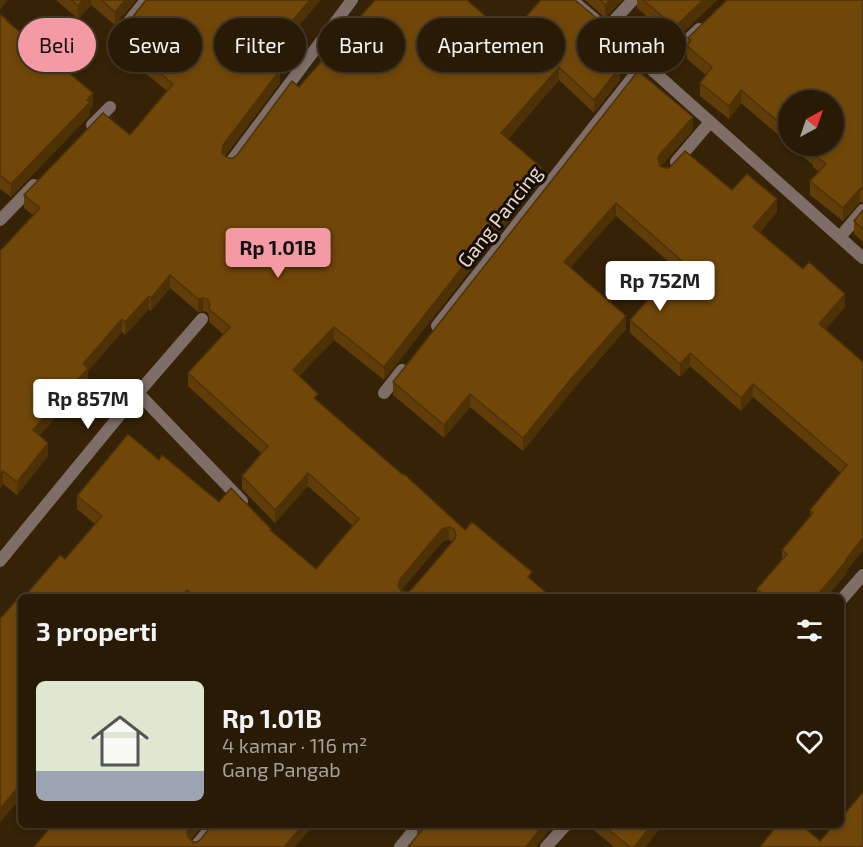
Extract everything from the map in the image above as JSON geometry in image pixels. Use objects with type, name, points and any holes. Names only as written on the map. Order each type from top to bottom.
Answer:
[{"type":"street","points":[[132,18],[146,0]]},
{"type":"street","points":[[230,163],[351,0]]},
{"type":"street","points":[[572,0],[593,18]]},
{"type":"street","points":[[616,18],[633,0]]},
{"type":"street","points":[[686,41],[704,24]]},
{"type":"street","name":"Gang Pancing","points":[[427,339],[637,72]]},
{"type":"street","points":[[654,72],[863,258]]},
{"type":"street","points":[[86,131],[110,106]]},
{"type":"street","points":[[666,173],[710,122]]},
{"type":"street","points":[[0,220],[39,180]]},
{"type":"street","points":[[840,237],[863,210]]},
{"type":"street","points":[[0,561],[202,319]]},
{"type":"street","points":[[384,393],[413,357]]},
{"type":"street","points":[[138,393],[252,511]]},
{"type":"street","points":[[844,597],[863,575]]},
{"type":"street","points":[[195,847],[211,828]]},
{"type":"street","points":[[400,847],[416,828]]},
{"type":"street","points":[[546,847],[563,828]]},
{"type":"building","points":[[71,0],[83,0],[78,6]]},
{"type":"building","points":[[101,0],[125,0],[115,12]]},
{"type":"building","points":[[146,0],[310,0],[295,18],[214,18],[214,72],[278,72],[223,145],[222,153],[228,158],[237,155],[292,81],[299,87],[318,65],[318,72],[405,72],[405,18],[359,18],[375,0],[467,0],[487,18],[417,18],[417,72],[555,72],[501,133],[541,167],[384,367],[334,327],[293,370],[318,394],[314,398],[404,474],[465,530],[472,522],[532,572],[528,577],[548,594],[192,594],[187,590],[184,594],[27,594],[60,555],[65,559],[102,516],[77,496],[128,434],[159,460],[162,455],[219,502],[231,488],[270,530],[316,569],[359,519],[308,473],[275,510],[242,476],[268,446],[188,373],[230,327],[209,309],[210,304],[207,299],[198,299],[170,275],[151,298],[149,296],[125,322],[122,319],[83,364],[88,368],[33,430],[48,443],[17,482],[3,471],[0,474],[0,251],[40,208],[24,195],[103,113],[130,135],[173,84],[159,72],[202,72],[202,18],[132,18]],"holes":[[[449,527],[454,529],[456,536],[412,589],[408,592],[401,591],[398,586],[400,579],[442,529]]]},
{"type":"building","points":[[541,0],[575,0],[596,18],[577,18],[577,72],[616,72],[594,100],[564,72],[565,18],[525,18]]},
{"type":"building","points":[[600,0],[610,0],[605,5]]},
{"type":"building","points":[[643,0],[703,0],[684,18],[664,18]]},
{"type":"building","points":[[727,0],[863,0],[863,189],[860,189],[843,208],[810,181],[826,164],[816,156],[844,156],[844,90],[778,90],[778,122],[741,90],[729,106],[700,83],[712,67],[687,46],[691,40],[688,38]]},
{"type":"building","points":[[0,14],[18,30],[18,72],[68,72],[93,93],[87,100],[90,102],[11,184],[0,175]]},
{"type":"building","points":[[639,72],[693,117],[659,155],[660,166],[669,168],[685,151],[732,190],[747,174],[777,199],[753,227],[803,269],[809,262],[845,294],[819,324],[863,362],[863,538],[820,594],[763,594],[757,589],[787,554],[782,550],[813,513],[810,510],[847,465],[753,384],[741,398],[690,353],[680,364],[630,320],[682,261],[616,203],[564,262],[626,316],[523,438],[470,394],[444,425],[393,382]]},
{"type":"building","points":[[863,210],[863,229],[854,221]]},
{"type":"building","points":[[18,598],[18,787],[0,809],[0,619]]},
{"type":"building","points":[[863,792],[863,847],[760,847],[775,828],[805,828],[820,841],[831,828],[844,828],[844,815]]},
{"type":"building","points":[[50,828],[190,828],[187,832],[188,837],[193,842],[197,842],[210,828],[300,828],[284,847],[34,847]]},
{"type":"building","points":[[420,828],[541,828],[526,847],[408,847],[422,830]]},
{"type":"building","points":[[607,828],[650,828],[634,847],[630,847]]}]
